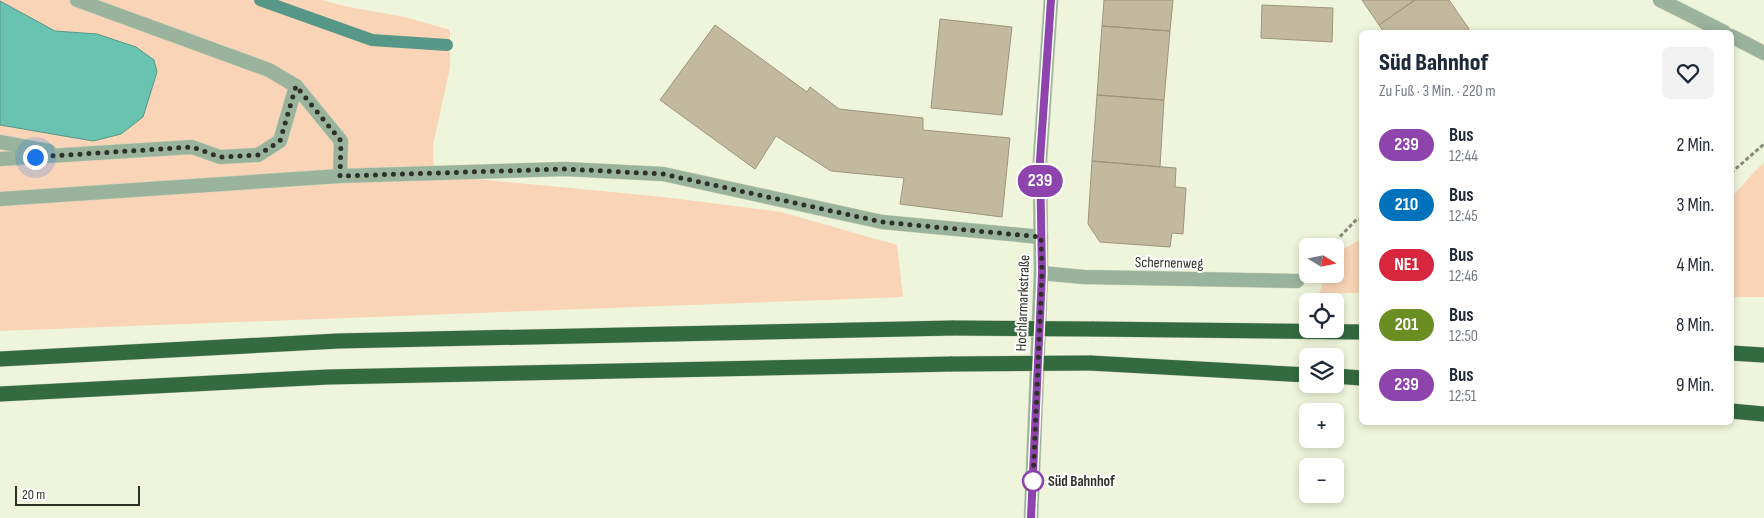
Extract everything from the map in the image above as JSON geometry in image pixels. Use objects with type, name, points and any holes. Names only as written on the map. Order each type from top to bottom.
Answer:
[{"type":"highway","points":[[0,360],[338,341],[953,328],[1359,332]]},
{"type":"highway","points":[[1734,353],[1764,355]]},
{"type":"highway","points":[[0,394],[328,377],[952,364],[1090,364],[1299,375]]},
{"type":"highway","points":[[1344,377],[1359,378]]},
{"type":"highway","points":[[1734,411],[1764,414]]},
{"type":"street","points":[[77,0],[269,70],[296,86],[341,141],[340,176]]},
{"type":"street","name":"Hochlarmarkstraße","points":[[1032,518],[1042,273],[1040,160],[1051,0]]},
{"type":"street","points":[[1660,0],[1720,30]]},
{"type":"street","points":[[1734,38],[1764,53]]},
{"type":"street","points":[[0,159],[192,147],[220,157],[258,155],[280,141],[296,86]]},
{"type":"street","points":[[0,142],[70,155]]},
{"type":"street","points":[[0,199],[340,176],[565,169],[663,174],[882,222],[1041,237]]},
{"type":"street","name":"Schernenweg","points":[[1042,273],[1084,277],[1297,281]]},
{"type":"path","points":[[1734,170],[1764,144]]},
{"type":"path","points":[[1339,238],[1357,219],[1359,220]]},
{"type":"shaded area","points":[[0,0],[322,0],[405,17],[450,30],[450,67],[433,145],[434,175],[663,197],[781,212],[897,245],[903,297],[0,331]]},
{"type":"shaded area","points":[[1764,163],[1764,297],[1734,297],[1734,195]]},
{"type":"shaded area","points":[[1359,240],[1359,293],[1319,293],[1323,283],[1344,283],[1344,249]]},
{"type":"water","points":[[0,1],[55,31],[97,34],[136,47],[154,60],[157,72],[143,117],[121,134],[93,141],[0,125]]},
{"type":"building","points":[[1104,0],[1173,0],[1170,31],[1102,26]]},
{"type":"building","points":[[1362,0],[1415,0],[1379,25]]},
{"type":"building","points":[[1415,0],[1449,0],[1469,29],[1383,30],[1379,25]]},
{"type":"building","points":[[1262,5],[1333,8],[1332,42],[1261,38]]},
{"type":"building","points":[[940,19],[1012,27],[1002,115],[931,108]]},
{"type":"building","points":[[715,25],[807,92],[810,87],[839,109],[923,118],[923,130],[1010,138],[1002,217],[900,204],[904,178],[831,171],[776,136],[755,169],[660,100]]},
{"type":"building","points":[[1102,26],[1170,31],[1164,100],[1097,95]]},
{"type":"building","points":[[1097,95],[1164,100],[1160,167],[1092,161]]},
{"type":"building","points":[[1092,161],[1176,168],[1175,187],[1186,188],[1183,234],[1172,233],[1170,247],[1100,242],[1088,224]]},
{"type":"waterway","points":[[260,0],[372,40],[447,45]]},
{"type":"bus line","name":"239","points":[[1031,518],[1042,273],[1040,160],[1051,0]]},
{"type":"place","name":"Süd Bahnhof","points":[[1033,481]]},
{"type":"route","points":[[35,157],[192,147],[220,157],[258,155],[280,141],[296,86],[341,141],[340,176],[565,169],[663,174],[882,222],[1041,237],[1042,273],[1033,481]]}]
